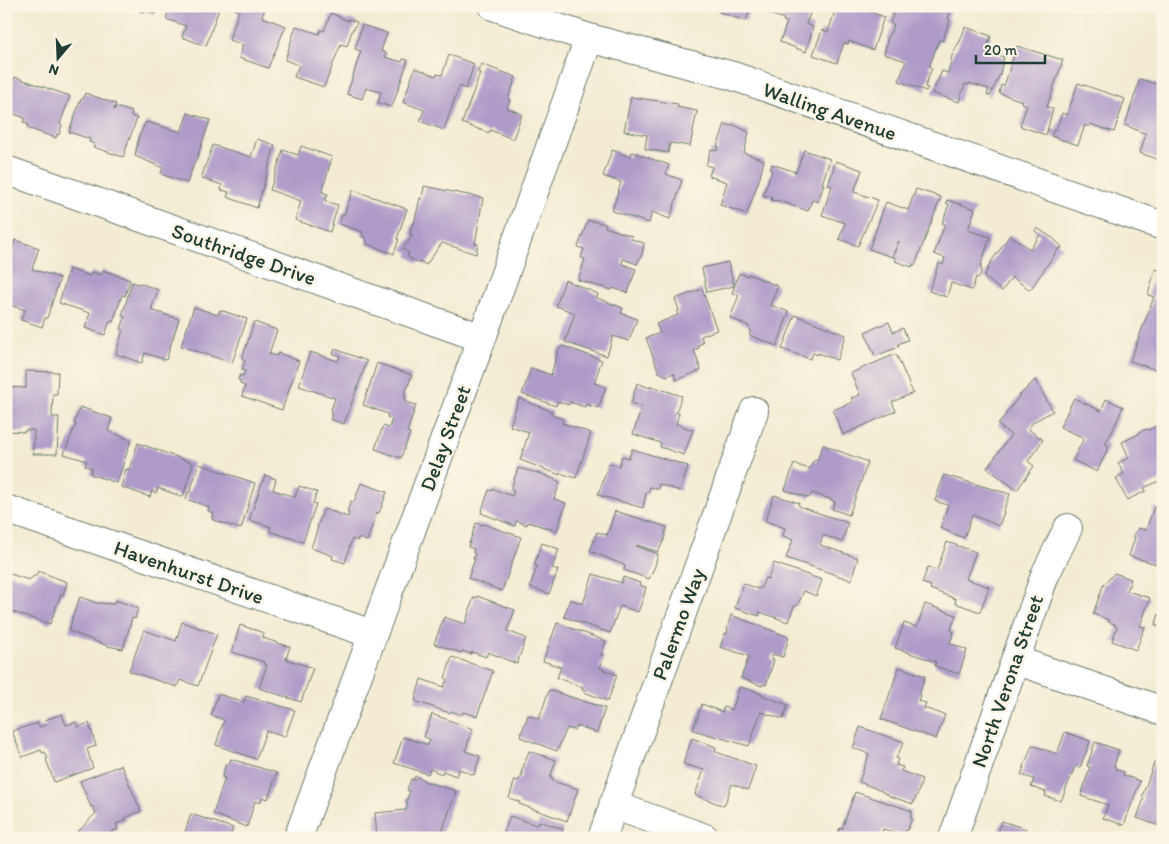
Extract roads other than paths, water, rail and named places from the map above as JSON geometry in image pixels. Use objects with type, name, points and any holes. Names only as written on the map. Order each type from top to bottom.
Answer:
[{"type":"street","name":"Walling Avenue","points":[[493,6],[589,38],[733,76],[1163,226]]},
{"type":"street","name":"Delay Street","points":[[298,838],[482,338],[589,38]]},
{"type":"street","name":"Southridge Drive","points":[[6,170],[482,338]]},
{"type":"street","name":"Palermo Way","points":[[602,838],[754,411]]},
{"type":"street","name":"Havenhurst Drive","points":[[6,512],[9,510],[372,634]]},
{"type":"street","name":"North Verona Street","points":[[953,838],[1044,575],[1068,528]]},
{"type":"street","points":[[1015,660],[1163,711]]},
{"type":"street","points":[[613,805],[706,838]]}]
